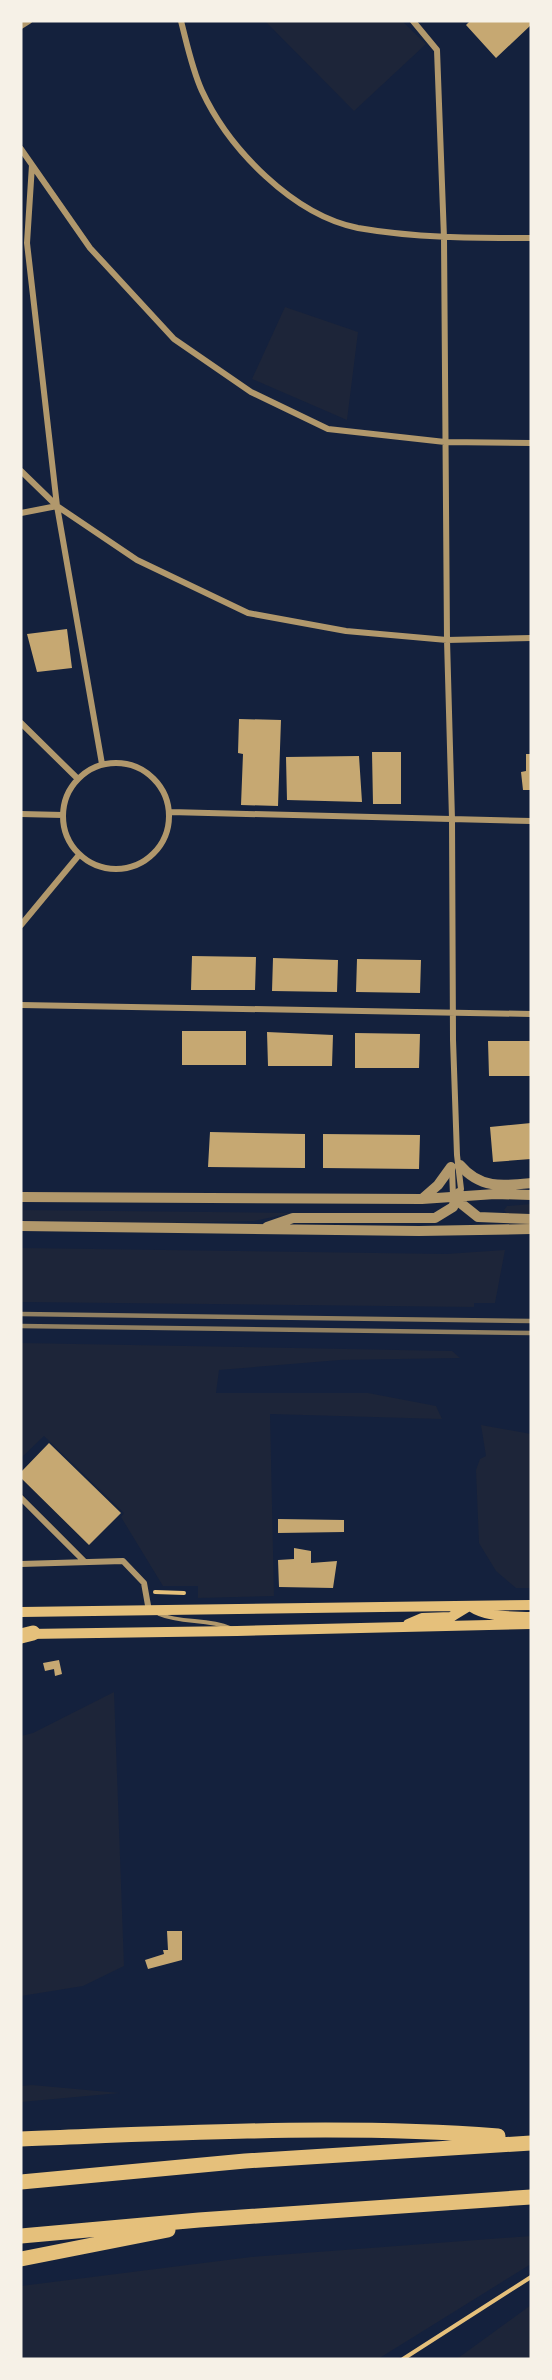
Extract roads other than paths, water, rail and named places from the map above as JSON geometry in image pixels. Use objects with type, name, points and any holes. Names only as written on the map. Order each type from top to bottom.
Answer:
[{"type":"highway","points":[[21,2139],[212,2132],[432,2131],[531,2141]]},
{"type":"highway","points":[[21,2182],[245,2161],[531,2141]]},
{"type":"highway","points":[[21,2236],[199,2220],[531,2197]]},
{"type":"highway","points":[[21,2259],[173,2229],[199,2220]]},
{"type":"main road","points":[[470,1605],[481,1613],[531,1617]]},
{"type":"main road","points":[[396,1628],[422,1618],[451,1617],[470,1605]]},
{"type":"main road","points":[[21,1612],[531,1605]]},
{"type":"main road","points":[[25,1634],[531,1624]]},
{"type":"street","points":[[21,26],[28,21]]},
{"type":"street","points":[[181,21],[202,91],[221,125],[252,164],[288,195],[321,214],[356,228],[444,238],[531,238]]},
{"type":"street","points":[[258,1230],[293,1218],[435,1218],[453,1207],[457,1195],[447,640],[444,238],[437,50],[413,21]]},
{"type":"street","points":[[21,149],[90,248],[174,339],[251,392],[328,429],[445,442],[531,443]]},
{"type":"street","points":[[32,165],[27,243],[57,506],[102,764]]},
{"type":"street","points":[[21,471],[57,506],[137,560],[248,613],[346,631],[447,640],[531,638]]},
{"type":"street","points":[[21,513],[57,506]]},
{"type":"street","points":[[21,723],[78,779]]},
{"type":"street","points":[[102,764],[133,765],[147,772],[158,783],[166,797],[170,812],[168,830],[160,847],[147,860],[130,868],[112,870],[94,866],[79,855],[67,836],[63,814],[70,789],[89,770],[102,764]]},
{"type":"street","points":[[170,812],[531,821]]},
{"type":"street","points":[[21,814],[63,814]]},
{"type":"street","points":[[21,925],[79,855]]},
{"type":"street","points":[[21,1005],[531,1014]]},
{"type":"street","points":[[456,1162],[474,1179],[499,1186],[531,1183]]},
{"type":"street","points":[[456,1162],[457,1195],[478,1217],[531,1219]]},
{"type":"street","points":[[422,1199],[438,1185],[456,1162]]},
{"type":"street","points":[[21,1197],[422,1199],[457,1195],[531,1195]]},
{"type":"street","points":[[21,1226],[419,1232],[531,1229]]},
{"type":"street","points":[[21,1498],[85,1562]]},
{"type":"street","points":[[21,1564],[123,1561],[144,1582],[149,1611]]},
{"type":"lane","points":[[149,1611],[171,1620],[217,1623],[237,1631]]},
{"type":"railway","points":[[21,1314],[531,1321]]},
{"type":"railway","points":[[21,1326],[531,1333]]}]
